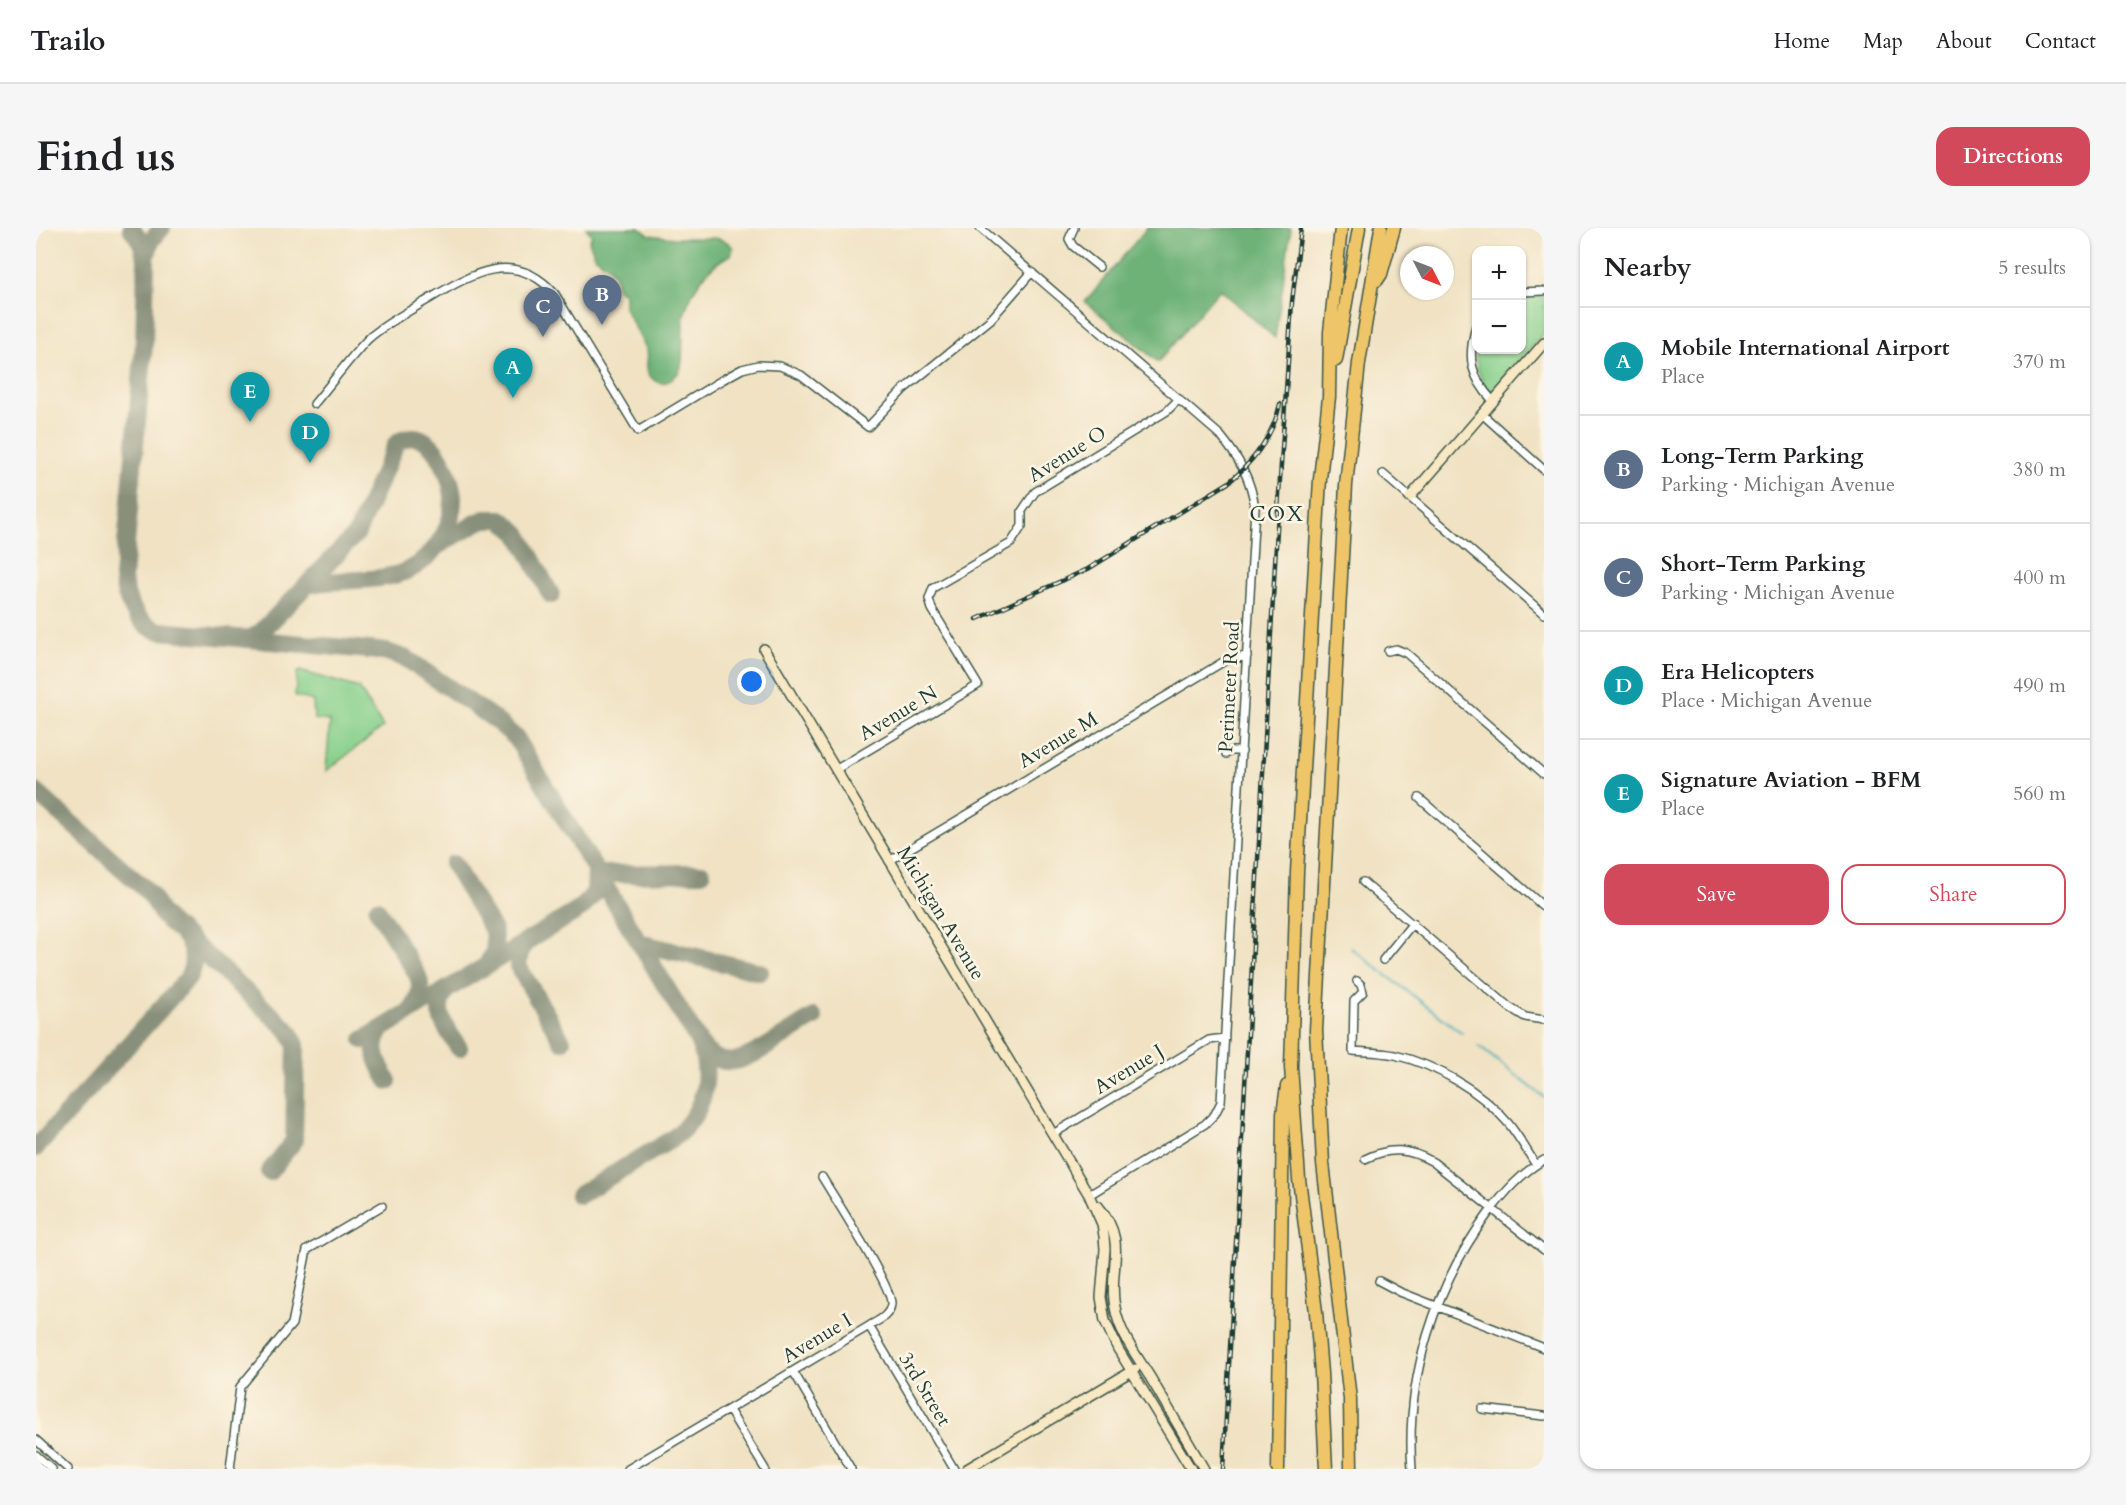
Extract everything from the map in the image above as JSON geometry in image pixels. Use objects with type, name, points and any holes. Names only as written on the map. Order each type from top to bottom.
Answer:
[{"type":"highway","points":[[1329,397],[1330,332],[1341,228]]},
{"type":"highway","points":[[1326,1469],[1322,1373],[1299,1179],[1291,1067],[1298,872],[1318,501],[1329,397],[1359,228]]},
{"type":"highway","points":[[1353,1469],[1350,1399],[1323,1162],[1316,1030],[1346,485],[1359,363],[1382,228]]},
{"type":"highway","points":[[1369,294],[1381,274],[1394,228]]},
{"type":"highway","points":[[1276,1469],[1283,1114],[1291,1067]]},
{"type":"street","name":"Perimeter Road","points":[[980,228],[1207,423],[1229,447],[1244,469],[1251,489],[1255,523],[1223,1092],[1220,1106],[1205,1124],[1089,1195]]},
{"type":"street","points":[[1074,228],[1069,239],[1073,246],[1099,267]]},
{"type":"street","points":[[314,404],[363,345],[385,326],[466,277],[484,270],[503,268],[521,271],[535,277],[555,294],[638,431],[741,369],[758,365],[780,366],[801,375],[868,427],[904,389],[991,319],[1032,272]]},
{"type":"street","points":[[1526,292],[1544,291]]},
{"type":"street","points":[[1410,497],[1544,343]]},
{"type":"street","points":[[1472,345],[1470,354],[1478,383],[1493,401]]},
{"type":"street","name":"Avenue O","points":[[978,685],[930,605],[930,594],[933,588],[1011,543],[1023,526],[1022,511],[1035,492],[1167,411],[1179,399]]},
{"type":"street","points":[[1482,414],[1544,470]]},
{"type":"street","points":[[1383,474],[1544,614]]},
{"type":"street","name":"Michigan Avenue","points":[[764,649],[1089,1195],[1102,1224],[1104,1236],[1101,1309],[1109,1332],[1191,1469]]},
{"type":"street","points":[[1388,651],[1396,650],[1406,653],[1544,774]]},
{"type":"street","name":"Avenue M","points":[[889,861],[1228,658],[1247,656]]},
{"type":"street","name":"Avenue N","points":[[835,770],[978,685]]},
{"type":"street","points":[[1226,754],[1231,751],[1242,751]]},
{"type":"street","points":[[1419,798],[1544,907]]},
{"type":"street","points":[[1363,882],[1509,1007],[1525,1017],[1544,1020]]},
{"type":"street","points":[[1383,960],[1413,923]]},
{"type":"street","points":[[1357,981],[1363,992],[1354,1001],[1353,1052],[1394,1054],[1448,1076],[1469,1088],[1510,1125],[1536,1165]]},
{"type":"street","name":"Avenue J","points":[[1053,1134],[1209,1040],[1225,1038]]},
{"type":"street","points":[[1365,1159],[1377,1153],[1399,1150],[1423,1156],[1544,1250]]},
{"type":"street","points":[[1412,1469],[1412,1427],[1420,1364],[1437,1305],[1470,1239],[1492,1209],[1503,1195],[1544,1160]]},
{"type":"street","name":"Avenue I","points":[[628,1469],[868,1326],[890,1310],[891,1299],[883,1280],[822,1177]]},
{"type":"street","name":"Michigan Avenue","points":[[1089,1195],[1102,1210],[1114,1233],[1117,1250],[1114,1307],[1123,1332],[1204,1469]]},
{"type":"street","points":[[230,1469],[240,1387],[292,1324],[307,1250],[382,1206]]},
{"type":"street","points":[[1378,1281],[1400,1292],[1544,1348]]},
{"type":"street","name":"3rd Street","points":[[868,1326],[954,1469]]},
{"type":"street","points":[[967,1469],[983,1465],[1142,1365]]},
{"type":"street","points":[[793,1371],[851,1469]]},
{"type":"street","points":[[1482,1409],[1544,1416]]},
{"type":"street","points":[[729,1410],[765,1469]]},
{"type":"street","points":[[36,1440],[68,1469]]},
{"type":"street","points":[[36,1455],[52,1469]]},
{"type":"green space","points":[[586,228],[640,228],[649,235],[675,238],[716,238],[727,242],[733,248],[731,255],[713,266],[692,293],[683,324],[680,370],[668,381],[660,383],[649,375],[647,350],[624,307],[625,294],[617,288],[615,276],[609,267],[595,256],[589,241],[592,235]]},
{"type":"green space","points":[[1147,228],[1291,228],[1275,338],[1220,289],[1158,362],[1085,302]]},
{"type":"green space","points":[[1544,295],[1544,333],[1526,353],[1526,296]]},
{"type":"green space","points":[[1476,354],[1525,354],[1491,393],[1483,383]]},
{"type":"green space","points":[[300,671],[359,688],[383,727],[326,771],[330,721],[314,719],[313,701],[295,696],[297,673]]},
{"type":"waterway","points":[[1351,948],[1462,1033]]},
{"type":"waterway","points":[[1478,1046],[1544,1097]]},
{"type":"taxiway","points":[[131,228],[141,242],[146,258]]},
{"type":"taxiway","points":[[162,228],[151,241],[146,258],[144,345],[123,577],[129,602],[145,624],[160,631],[387,652],[407,659],[494,719],[516,738],[698,1040],[705,1068],[705,1081],[699,1107],[683,1129],[672,1139],[579,1195]]},
{"type":"taxiway","points":[[245,639],[260,633],[357,533],[396,444],[408,438],[418,438],[428,443],[443,462],[453,497],[448,527],[433,550],[423,561],[399,574],[371,579],[318,583],[308,585],[304,587]]},
{"type":"taxiway","points":[[439,545],[485,519],[501,519],[518,533],[551,595]]},
{"type":"taxiway","points":[[36,792],[144,888],[162,915],[290,1032],[296,1045],[294,1141],[269,1172]]},
{"type":"taxiway","points":[[453,864],[493,930],[495,949],[487,965]]},
{"type":"taxiway","points":[[363,1040],[582,908],[595,892],[596,871]]},
{"type":"taxiway","points":[[598,874],[702,873]]},
{"type":"taxiway","points":[[377,909],[418,976],[419,994],[411,1010]]},
{"type":"taxiway","points":[[36,1148],[188,978],[193,958],[186,938]]},
{"type":"taxiway","points":[[528,941],[520,952],[518,966],[562,1041]]},
{"type":"taxiway","points":[[639,943],[760,972]]},
{"type":"taxiway","points":[[448,988],[440,1004],[440,1012],[445,1026],[459,1048]]},
{"type":"taxiway","points":[[700,1044],[709,1054],[718,1059],[736,1061],[755,1053],[814,1017]]},
{"type":"taxiway","points":[[384,1027],[375,1047],[380,1067],[388,1081]]},
{"type":"railway","points":[[1223,1469],[1279,494],[1292,302],[1301,228]]},
{"type":"railway","points":[[977,619],[1088,569],[1228,483],[1261,448],[1277,416],[1280,404]]},
{"type":"place","name":"Long-Term Parking","points":[[602,325]]},
{"type":"place","name":"Short-Term Parking","points":[[543,337]]},
{"type":"place","name":"Mobile International Airport","points":[[513,398]]},
{"type":"place","name":"Signature Aviation - BFM","points":[[250,422]]},
{"type":"place","name":"Era Helicopters","points":[[310,463]]},
{"type":"district","name":"COX","points":[[1277,514]]}]
